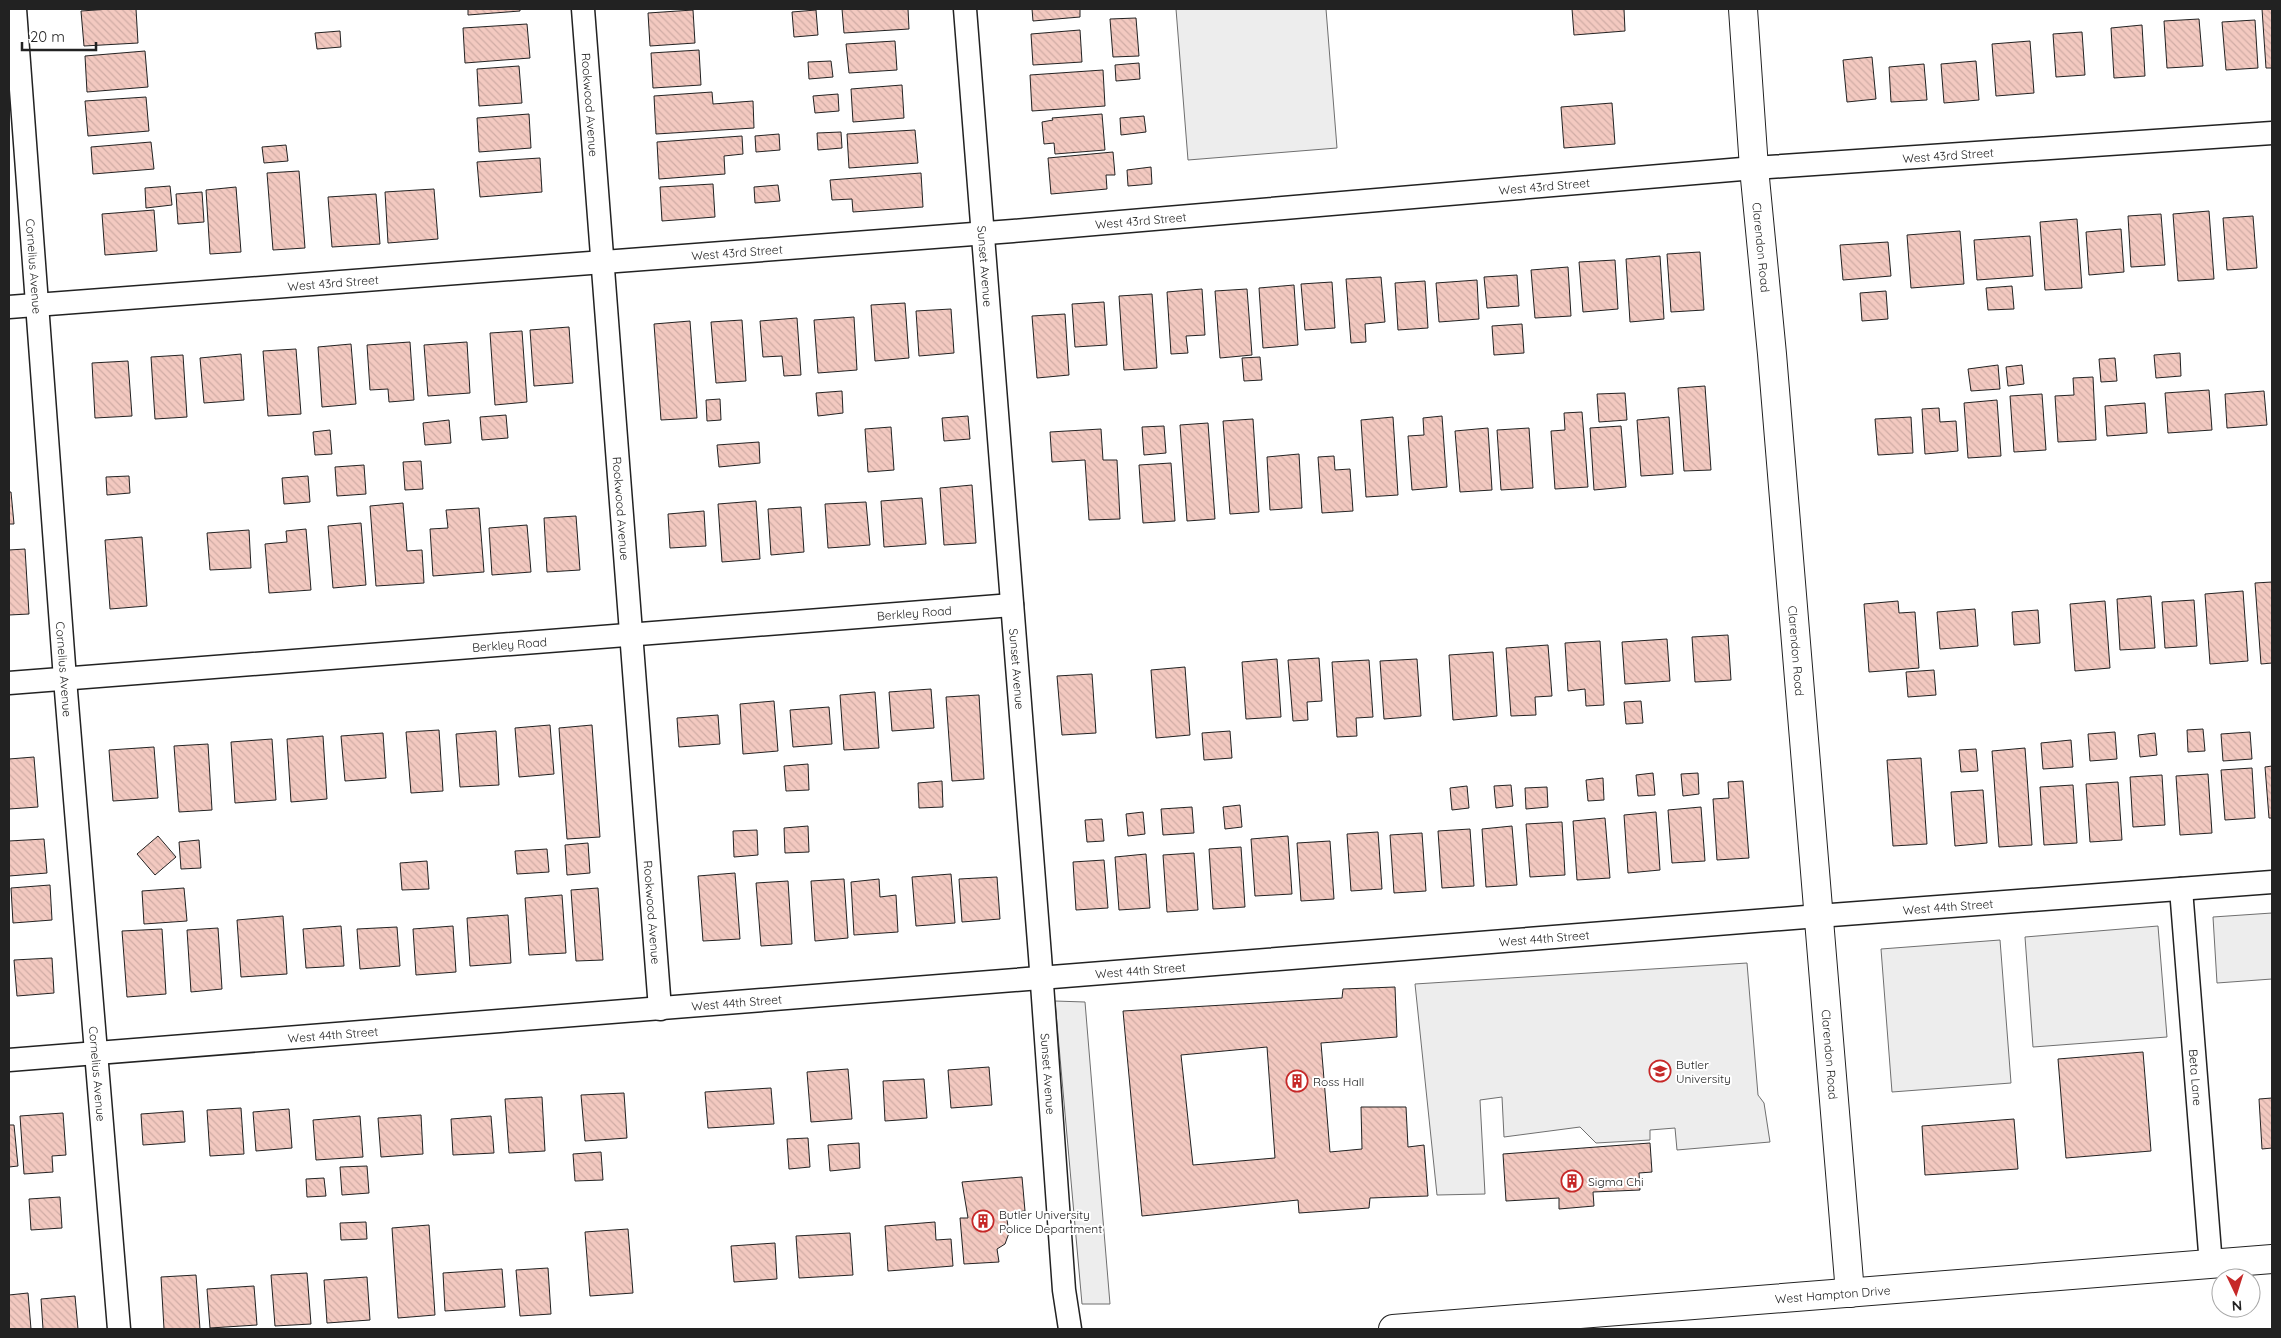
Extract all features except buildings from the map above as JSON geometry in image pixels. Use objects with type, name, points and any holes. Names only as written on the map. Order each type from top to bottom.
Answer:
[{"type":"street","name":"Cornelius Avenue","points":[[15,9],[39,305],[65,679],[118,1329]]},
{"type":"street","name":"Rookwood Avenue","points":[[583,9],[660,1009]]},
{"type":"street","name":"Sunset Avenue","points":[[965,9],[1064,1290],[1070,1329]]},
{"type":"street","name":"Clarendon Road","points":[[1742,9],[1850,1293]]},
{"type":"street","name":"West 43rd Street","points":[[9,308],[983,233],[1754,168],[2272,133]]},
{"type":"street","name":"Berkley Road","points":[[9,683],[1012,605]]},
{"type":"street","name":"West 44th Street","points":[[9,1060],[1818,916],[2272,882]]},
{"type":"street","name":"Beta Lane","points":[[2181,890],[2211,1265]]},
{"type":"street","name":"West Hampton Drive","points":[[1393,1329],[2272,1260]]},
{"type":"shaded area","points":[[1176,9],[1326,9],[1337,148],[1188,160]]},
{"type":"shaded area","points":[[2272,913],[2272,979],[2217,983],[2213,917]]},
{"type":"shaded area","points":[[2158,926],[2167,1037],[2033,1047],[2025,937]]},
{"type":"shaded area","points":[[2000,940],[2011,1083],[1892,1092],[1881,949]]},
{"type":"shaded area","points":[[1747,963],[1758,1095],[1764,1103],[1770,1142],[1677,1150],[1675,1128],[1650,1130],[1650,1140],[1596,1143],[1580,1127],[1504,1137],[1502,1097],[1480,1100],[1485,1194],[1437,1195],[1415,984]]},
{"type":"shaded area","points":[[1055,1001],[1085,1002],[1110,1304],[1082,1304]]},
{"type":"place","name":"Butler University","points":[[1660,1071]]},
{"type":"place","name":"Ross Hall","points":[[1297,1081]]},
{"type":"place","name":"Sigma Chi","points":[[1572,1181]]},
{"type":"place","name":"Butler University Police Department","points":[[983,1221]]}]
